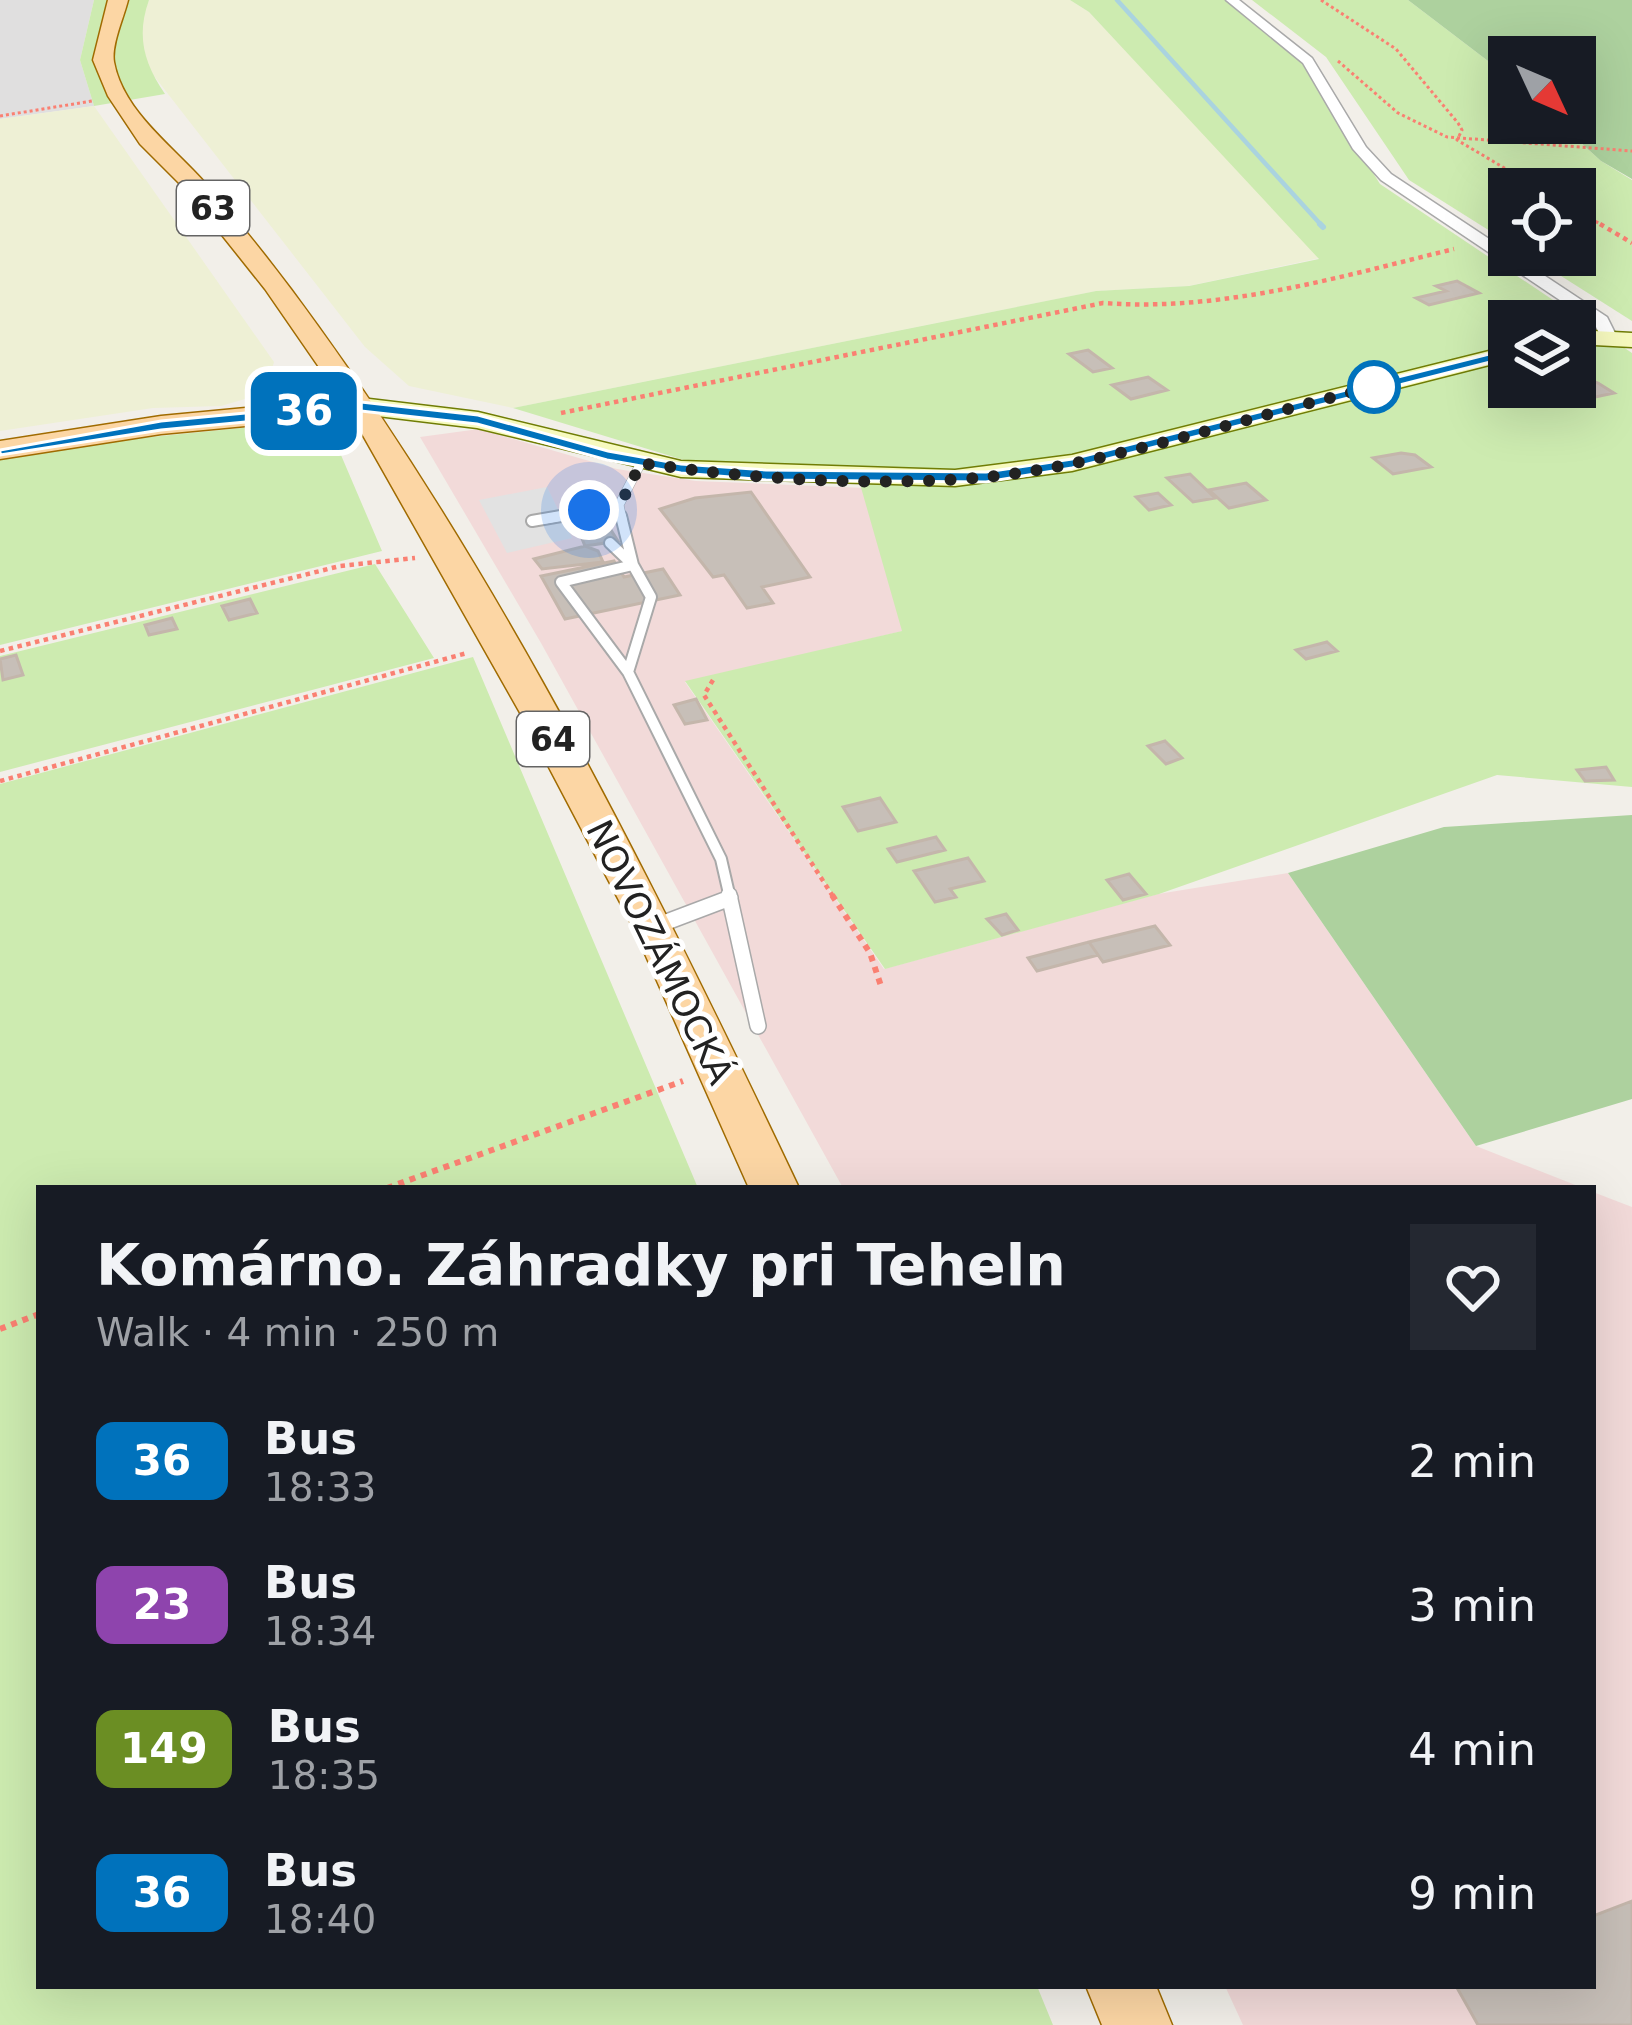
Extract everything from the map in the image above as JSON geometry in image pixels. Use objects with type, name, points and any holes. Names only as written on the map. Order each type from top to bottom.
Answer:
[{"type":"main road","name":"63","points":[[118,0],[104,60],[119,96],[148,139],[194,185],[274,283],[361,406]]},
{"type":"main road","points":[[0,450],[161,425],[361,406]]},
{"type":"main road","name":"NOVOZÁMOCKÁ","points":[[361,406],[498,642],[654,927],[773,1185]]},
{"type":"main road","points":[[1122,1989],[1137,2025]]},
{"type":"street","points":[[1232,0],[1280,35],[1314,69],[1374,166],[1481,243],[1601,320],[1620,338]]},
{"type":"street","points":[[361,406],[506,426],[641,463],[766,475],[1012,474],[1488,358]]},
{"type":"lane","points":[[633,565],[620,505],[641,463]]},
{"type":"lane","points":[[532,521],[592,515],[620,505]]},
{"type":"lane","points":[[610,543],[633,565],[651,597],[628,672]]},
{"type":"lane","points":[[633,565],[562,582],[628,672],[721,859],[758,1025]]},
{"type":"lane","points":[[654,927],[730,898]]},
{"type":"path","points":[[1321,0],[1396,49],[1458,123],[1462,130],[1457,140]]},
{"type":"path","points":[[1280,35],[1313,44],[1398,112],[1504,168]]},
{"type":"path","points":[[0,116],[119,96]]},
{"type":"path","points":[[1457,140],[1632,152]]},
{"type":"path","points":[[1596,222],[1632,243]]},
{"type":"path","points":[[506,426],[1103,303],[1168,308],[1316,283],[1481,243]]},
{"type":"path","points":[[0,651],[340,566],[448,554]]},
{"type":"path","points":[[0,781],[429,667],[498,642]]},
{"type":"path","points":[[713,680],[704,695],[870,953],[880,986]]},
{"type":"path","points":[[395,1185],[718,1068]]},
{"type":"path","points":[[0,1328],[36,1315]]},
{"type":"shaded area","points":[[0,0],[94,0],[80,60],[94,106],[0,119]]},
{"type":"shaded area","points":[[479,429],[617,469],[696,481],[865,488],[903,631],[685,682],[884,969],[1158,894],[1288,873],[1476,1146],[1575,1185],[841,1185],[541,643],[420,437]]},
{"type":"shaded area","points":[[547,487],[572,538],[507,553],[479,500]]},
{"type":"shaded area","points":[[1596,1193],[1632,1207],[1632,2025],[1243,2025],[1226,1989],[1596,1989]]},
{"type":"green space","points":[[94,0],[149,0],[144,49],[165,94],[94,106],[80,60]]},
{"type":"green space","points":[[149,0],[1070,0],[1089,12],[1320,258],[1188,286],[1096,291],[513,408],[409,386],[365,347],[147,67],[140,24]]},
{"type":"green space","points":[[1070,0],[1225,0],[1303,62],[1380,184],[1488,256],[1488,276],[1517,276],[1553,300],[1488,300],[1488,408],[1596,408],[1596,329],[1632,353],[1632,787],[1497,775],[1159,894],[885,969],[685,681],[902,631],[856,470],[767,470],[687,461],[513,408],[1096,291],[1189,286],[1319,259],[1089,12]]},
{"type":"green space","points":[[1252,0],[1408,0],[1488,61],[1488,144],[1582,144],[1632,180],[1632,321],[1561,276],[1596,276],[1596,168],[1488,168],[1488,230],[1409,180],[1326,57]]},
{"type":"green space","points":[[1408,0],[1632,0],[1632,179],[1582,144],[1596,144],[1596,36],[1488,36],[1488,61]]},
{"type":"green space","points":[[94,106],[274,362],[265,393],[221,406],[153,408],[0,431],[0,119]]},
{"type":"green space","points":[[281,424],[332,434],[382,551],[0,645],[0,458],[81,444]]},
{"type":"green space","points":[[375,564],[434,658],[0,772],[0,656]]},
{"type":"green space","points":[[473,657],[697,1185],[36,1185],[36,1989],[1038,1989],[1053,2025],[0,2025],[0,784]]},
{"type":"green space","points":[[1632,815],[1632,1099],[1476,1146],[1288,873],[1444,827]]},
{"type":"building","points":[[1457,281],[1479,293],[1429,305],[1416,298],[1446,291],[1436,286]]},
{"type":"building","points":[[1088,350],[1112,368],[1093,372],[1069,354]]},
{"type":"building","points":[[1148,377],[1167,390],[1131,399],[1112,385]]},
{"type":"building","points":[[1596,382],[1598,383],[1614,393],[1596,397]]},
{"type":"building","points":[[1415,455],[1431,467],[1393,474],[1373,458]]},
{"type":"building","points":[[1190,474],[1215,498],[1193,502],[1167,478]]},
{"type":"building","points":[[1246,483],[1266,500],[1229,508],[1209,490]]},
{"type":"building","points":[[751,492],[810,577],[762,587],[773,603],[747,608],[724,575],[713,577],[660,509],[695,498]]},
{"type":"building","points":[[1158,493],[1171,505],[1149,510],[1136,497]]},
{"type":"building","points":[[604,519],[618,541],[585,546],[581,536],[591,534],[584,523]]},
{"type":"building","points":[[585,546],[598,551],[603,562],[542,569],[534,559]]},
{"type":"building","points":[[614,561],[624,577],[663,569],[680,595],[565,619],[541,576]]},
{"type":"building","points":[[250,599],[257,613],[229,620],[222,606]]},
{"type":"building","points":[[172,618],[177,629],[149,635],[145,625]]},
{"type":"building","points":[[1327,642],[1337,651],[1306,659],[1296,650]]},
{"type":"building","points":[[16,655],[23,675],[3,680],[0,659]]},
{"type":"building","points":[[696,699],[707,720],[685,724],[674,705]]},
{"type":"building","points":[[1165,741],[1182,758],[1166,764],[1148,746]]},
{"type":"building","points":[[1606,767],[1614,780],[1585,781],[1577,770]]},
{"type":"building","points":[[880,798],[896,822],[858,831],[843,807]]},
{"type":"building","points":[[936,837],[945,850],[897,862],[888,849]]},
{"type":"building","points":[[968,858],[984,881],[950,889],[956,897],[935,902],[914,871]]},
{"type":"building","points":[[1129,874],[1146,894],[1123,900],[1107,880]]},
{"type":"building","points":[[1006,914],[1018,930],[1002,935],[987,919]]},
{"type":"building","points":[[1155,926],[1170,945],[1103,962],[1089,942]]},
{"type":"building","points":[[1089,942],[1098,955],[1037,971],[1028,958]]},
{"type":"building","points":[[1632,1901],[1632,2025],[1478,2025],[1458,1989],[1596,1989],[1596,1915]]},
{"type":"waterway","points":[[1117,0],[1323,227],[1320,224]]},
{"type":"bus line","name":"36","points":[[0,450],[161,425],[361,406],[478,420],[607,455],[681,469],[766,475],[986,477],[1072,464],[1488,358]]},
{"type":"route","points":[[589,510],[620,505],[641,463],[766,475],[986,477],[1072,464],[1374,387]]}]
